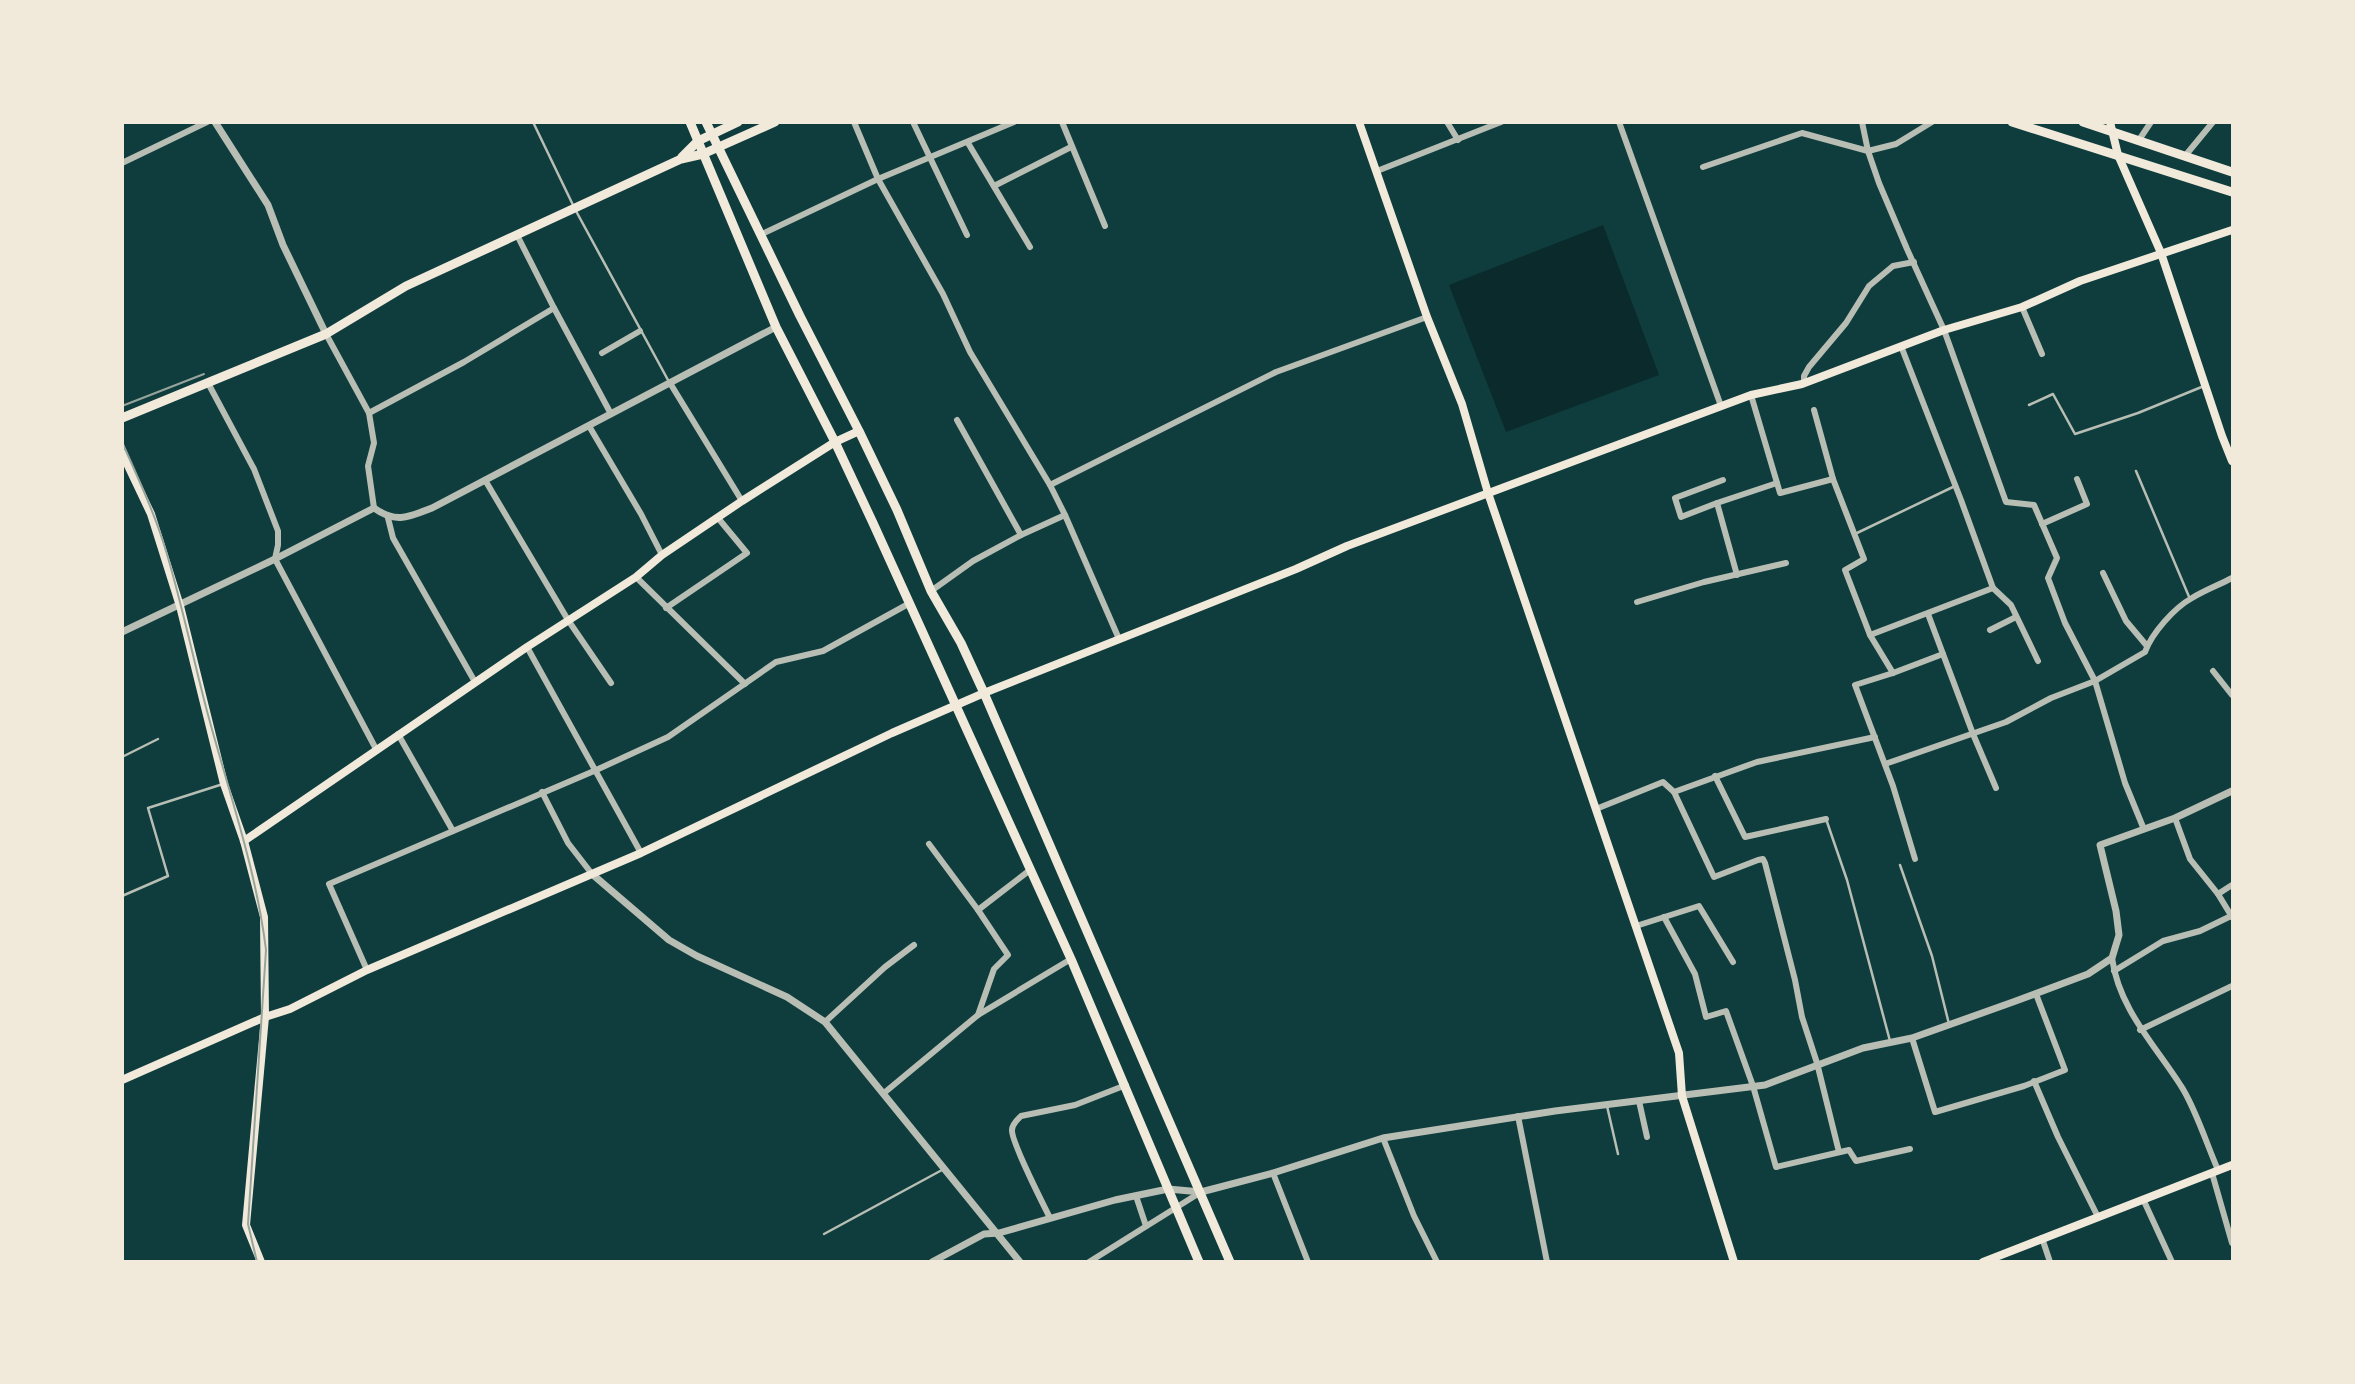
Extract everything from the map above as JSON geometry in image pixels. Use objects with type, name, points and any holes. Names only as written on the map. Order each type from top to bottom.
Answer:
[{"type":"main road","points":[[706,122],[897,510],[931,591],[961,643],[984,693],[1230,1262]]},
{"type":"main road","points":[[694,131],[711,134],[738,122]]},
{"type":"main road","points":[[122,418],[326,334],[406,286],[681,159],[704,154],[775,122]]},
{"type":"main road","points":[[1359,122],[1427,317],[1462,404],[1488,493],[1679,1053],[1682,1096],[1734,1262]]},
{"type":"main road","points":[[2012,122],[2232,192]]},
{"type":"main road","points":[[2083,122],[2111,127],[2139,140],[2232,172]]},
{"type":"main road","points":[[2111,127],[2118,155],[2161,253],[2222,436],[2232,456]]},
{"type":"main road","points":[[681,159],[694,131]]},
{"type":"main road","points":[[694,131],[776,327],[835,442],[1071,959],[1199,1262]]},
{"type":"main road","points":[[122,1080],[265,1017],[290,1009],[367,970],[640,853],[892,733],[1347,546],[1751,395],[1804,383],[1944,330],[2022,307],[2080,281],[2232,230]]},
{"type":"main road","points":[[244,841],[475,682],[636,577],[662,555],[743,501],[835,442],[859,431]]},
{"type":"main road","points":[[122,453],[151,514],[180,606],[224,784],[244,841],[264,918],[265,1017],[246,1225],[261,1262]]},
{"type":"main road","points":[[1983,1262],[2232,1165]]},
{"type":"street","points":[[122,163],[207,122]]},
{"type":"street","points":[[215,122],[268,205],[283,245],[326,334],[369,413],[374,443],[368,466],[374,508],[388,518],[408,517],[432,508],[776,327]]},
{"type":"street","points":[[853,122],[878,178],[943,294],[970,352],[1065,514],[1119,639]]},
{"type":"street","points":[[913,122],[967,235]]},
{"type":"street","points":[[760,235],[878,178],[1014,122]]},
{"type":"street","points":[[1062,122],[1105,226]]},
{"type":"street","points":[[1447,122],[1458,140]]},
{"type":"street","points":[[1377,171],[1501,122]]},
{"type":"street","points":[[1619,122],[1721,406]]},
{"type":"street","points":[[1862,122],[1879,183],[1944,330],[2006,502],[2034,505],[2057,558],[2048,578],[2065,623],[2095,681],[2125,783],[2143,827]]},
{"type":"street","points":[[1703,167],[1802,132],[1868,151],[1896,144],[1933,122]]},
{"type":"street","points":[[2139,140],[2151,122]]},
{"type":"street","points":[[2185,156],[2213,122]]},
{"type":"street","points":[[968,143],[1030,247]]},
{"type":"street","points":[[994,186],[1071,147]]},
{"type":"street","points":[[517,235],[611,414]]},
{"type":"street","points":[[1804,383],[1809,367],[1846,323],[1869,286],[1893,266],[1914,262]]},
{"type":"street","points":[[2022,307],[2042,354]]},
{"type":"street","points":[[369,413],[464,362],[554,308]]},
{"type":"street","points":[[1049,485],[1276,372],[1427,317]]},
{"type":"street","points":[[602,353],[640,331]]},
{"type":"street","points":[[1902,346],[1993,588],[2011,605],[2038,660]]},
{"type":"street","points":[[208,383],[254,469],[273,518],[279,536],[275,559],[376,749]]},
{"type":"street","points":[[670,383],[743,501]]},
{"type":"street","points":[[1751,395],[1780,493],[1833,479]]},
{"type":"street","points":[[1814,410],[1833,479],[1864,559],[1845,570],[1870,635],[1894,673]]},
{"type":"street","points":[[957,420],[1021,535]]},
{"type":"street","points":[[589,426],[662,555]]},
{"type":"street","points":[[2042,524],[2087,505],[2077,479]]},
{"type":"street","points":[[485,480],[568,620],[611,683]]},
{"type":"street","points":[[1723,480],[1675,498],[1681,517],[1777,483]]},
{"type":"street","points":[[1717,503],[1737,575]]},
{"type":"street","points":[[122,632],[180,606],[374,508]]},
{"type":"street","points":[[931,591],[973,561],[1065,514]]},
{"type":"street","points":[[388,518],[393,538],[475,682]]},
{"type":"street","points":[[666,608],[747,553],[718,519]]},
{"type":"street","points":[[1637,602],[1704,582],[1786,563]]},
{"type":"street","points":[[2103,573],[2126,621],[2147,646]]},
{"type":"street","points":[[636,577],[745,684]]},
{"type":"street","points":[[1885,764],[2006,722],[2051,698],[2095,681],[2145,652],[2169,618],[2190,599],[2232,578]]},
{"type":"street","points":[[1870,635],[1993,588]]},
{"type":"street","points":[[367,970],[329,884],[594,771],[672,734],[776,662],[823,651],[910,603]]},
{"type":"street","points":[[1928,614],[1996,788]]},
{"type":"street","points":[[1990,630],[2016,617]]},
{"type":"street","points":[[527,647],[640,853]]},
{"type":"street","points":[[1915,859],[1885,764],[1855,685],[1943,654]]},
{"type":"street","points":[[2213,671],[2232,695]]},
{"type":"street","points":[[398,734],[453,831]]},
{"type":"street","points":[[1674,792],[1757,762],[1875,737]]},
{"type":"street","points":[[1715,776],[1745,837],[1826,819]]},
{"type":"street","points":[[1595,809],[1663,782],[1674,792],[1714,877],[1763,859],[1839,1152]]},
{"type":"street","points":[[542,792],[568,843],[592,874],[669,940],[697,956],[787,997],[825,1022],[1020,1262]]},
{"type":"street","points":[[2232,792],[2175,818],[2143,827],[2100,845],[2119,935],[2112,958],[2113,971],[2140,1030],[2183,1088],[2215,1172],[2232,1243]]},
{"type":"street","points":[[2113,971],[2163,940],[2200,931],[2232,918],[2218,894],[2190,859],[2175,818]]},
{"type":"street","points":[[929,844],[978,909],[1008,956],[993,969],[978,1015]]},
{"type":"street","points":[[978,909],[1030,870]]},
{"type":"street","points":[[2218,894],[2232,885]]},
{"type":"street","points":[[1636,926],[1699,906],[1733,961]]},
{"type":"street","points":[[1664,917],[1695,974],[1706,1017],[1726,1012],[1753,1086],[1776,1167],[1849,1150],[1856,1161],[1910,1149]]},
{"type":"street","points":[[825,1022],[885,967],[914,945]]},
{"type":"street","points":[[1089,1262],[1201,1192],[1273,1173],[1382,1138],[1518,1116],[1765,1085],[1817,1063],[1890,1041],[1912,1038],[2036,994],[2088,974],[2112,958]]},
{"type":"street","points":[[884,1093],[978,1015],[1071,959]]},
{"type":"street","points":[[2140,1030],[2232,986]]},
{"type":"street","points":[[1912,1038],[1935,1112],[2034,1081],[2065,1069],[2036,994]]},
{"type":"street","points":[[2034,1081],[2058,1138],[2098,1217]]},
{"type":"street","points":[[1050,1218],[1017,1145],[1012,1130],[1015,1121],[1021,1115],[1074,1105],[1126,1085]]},
{"type":"street","points":[[1639,1101],[1647,1137]]},
{"type":"street","points":[[1518,1116],[1547,1262]]},
{"type":"street","points":[[1382,1138],[1414,1216],[1437,1262]]},
{"type":"street","points":[[1273,1173],[1308,1262]]},
{"type":"street","points":[[932,1262],[984,1234],[999,1233],[1168,1189],[1201,1192]]},
{"type":"street","points":[[1136,1196],[1146,1226]]},
{"type":"street","points":[[2143,1199],[2172,1262]]},
{"type":"street","points":[[2042,1238],[2050,1262]]},
{"type":"lane","points":[[533,122],[575,209],[670,383]]},
{"type":"lane","points":[[2029,405],[2053,394],[2075,434],[2138,413],[2205,386]]},
{"type":"lane","points":[[2136,471],[2190,599]]},
{"type":"lane","points":[[1854,534],[1955,485]]},
{"type":"lane","points":[[122,757],[158,739]]},
{"type":"lane","points":[[122,897],[168,876],[148,808],[224,784]]},
{"type":"lane","points":[[1826,819],[1847,880],[1890,1041]]},
{"type":"lane","points":[[1900,865],[1932,956],[1949,1024]]},
{"type":"lane","points":[[1606,1104],[1618,1154]]},
{"type":"lane","points":[[824,1234],[945,1169]]},
{"type":"water","points":[[1603,225],[1659,375],[1506,432],[1449,285]]},
{"type":"tram line","points":[[122,406],[204,374]]},
{"type":"tram line","points":[[122,442],[166,551],[256,889],[261,919],[266,950],[248,1224],[257,1262]]}]
